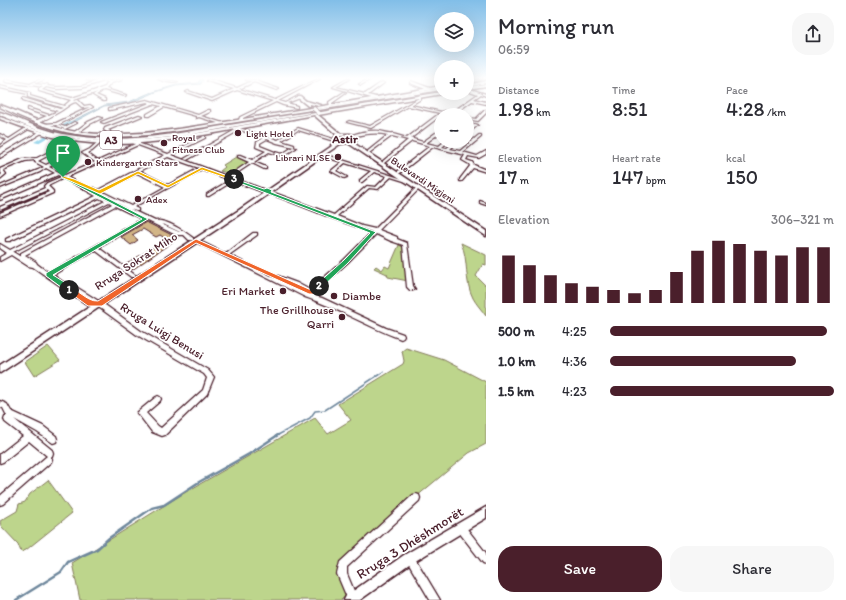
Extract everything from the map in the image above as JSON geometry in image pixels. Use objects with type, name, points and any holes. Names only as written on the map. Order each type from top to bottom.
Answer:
[{"type":"highway","name":"A3","points":[[0,112],[53,131],[81,138],[119,140],[153,139],[339,107]]},
{"type":"highway","points":[[197,131],[241,120]]},
{"type":"highway","points":[[197,131],[249,125]]},
{"type":"main road","points":[[2,107],[45,126],[70,141],[100,142],[155,141],[302,117],[325,120],[328,114],[334,111]]},
{"type":"main road","points":[[0,118],[27,129],[103,136],[146,135],[241,120],[302,107]]},
{"type":"main road","name":"Bulevardi Migjeni","points":[[310,107],[325,120],[340,137],[351,140],[486,229]]},
{"type":"main road","points":[[302,117],[325,107]]},
{"type":"main road","points":[[296,109],[334,111],[356,107]]},
{"type":"main road","points":[[321,155],[340,137]]},
{"type":"main road","name":"Bulevardi Migjeni","points":[[340,137],[351,140],[407,181],[486,234]]},
{"type":"main road","points":[[321,155],[340,142],[351,140]]},
{"type":"main road","name":"Rruga Sokrat Miho","points":[[0,363],[194,240],[321,155]]},
{"type":"main road","name":"Rruga Sokrat Miho","points":[[0,369],[133,276],[194,240]]},
{"type":"main road","name":"Rruga 3 Dhëshmorët","points":[[351,599],[410,558],[486,512]]},
{"type":"street","points":[[49,107],[59,110]]},
{"type":"street","points":[[36,122],[64,107]]},
{"type":"street","points":[[45,126],[57,124],[93,107]]},
{"type":"street","points":[[110,109],[119,107]]},
{"type":"street","points":[[103,122],[142,107]]},
{"type":"street","points":[[148,115],[161,107]]},
{"type":"street","points":[[166,107],[221,123]]},
{"type":"street","points":[[241,120],[241,118],[264,107]]},
{"type":"street","points":[[291,107],[296,109]]},
{"type":"street","points":[[351,140],[371,131],[405,107]]},
{"type":"street","points":[[417,107],[434,111]]},
{"type":"street","points":[[29,110],[49,116]]},
{"type":"street","points":[[197,117],[209,111]]},
{"type":"street","points":[[474,119],[477,120],[486,112]]},
{"type":"street","points":[[103,136],[109,132],[106,129],[140,116]]},
{"type":"street","points":[[53,131],[71,117]]},
{"type":"street","points":[[0,156],[53,131],[76,123],[70,128],[72,133],[100,118]]},
{"type":"street","points":[[202,127],[206,123],[206,119]]},
{"type":"street","points":[[384,162],[434,121]]},
{"type":"street","points":[[349,122],[371,131],[392,134],[433,145]]},
{"type":"street","points":[[247,131],[249,125]]},
{"type":"street","points":[[186,159],[238,128],[293,147],[282,155],[268,151],[260,148],[258,144],[266,138]]},
{"type":"street","points":[[0,146],[27,129]]},
{"type":"street","points":[[278,142],[298,129],[340,137]]},
{"type":"street","points":[[369,152],[392,134]]},
{"type":"street","points":[[0,135],[9,140]]},
{"type":"street","points":[[424,142],[434,135]]},
{"type":"street","points":[[461,152],[480,136]]},
{"type":"street","points":[[8,240],[204,137]]},
{"type":"street","points":[[0,178],[4,174],[1,170],[24,160],[38,159],[70,141]]},
{"type":"street","points":[[155,141],[151,144],[151,146],[202,168],[233,178]]},
{"type":"street","points":[[98,162],[84,153],[94,148],[100,142]]},
{"type":"street","points":[[133,142],[186,159],[405,244],[410,287],[412,289]]},
{"type":"street","points":[[0,215],[52,192],[46,186],[48,184],[139,144]]},
{"type":"street","points":[[399,172],[433,145]]},
{"type":"street","points":[[444,148],[478,157],[486,152]]},
{"type":"street","points":[[208,195],[268,151]]},
{"type":"street","points":[[467,154],[464,160],[471,163],[472,166],[486,171]]},
{"type":"street","points":[[321,155],[407,181]]},
{"type":"street","points":[[239,156],[266,168]]},
{"type":"street","points":[[0,187],[46,168],[62,158]]},
{"type":"street","points":[[38,159],[36,162],[46,168],[97,194],[130,208],[161,224],[166,224],[183,232],[194,240],[309,294]]},
{"type":"street","points":[[344,162],[333,171],[345,177]]},
{"type":"street","points":[[461,180],[472,166]]},
{"type":"street","points":[[130,208],[202,168]]},
{"type":"street","points":[[361,181],[372,171]]},
{"type":"street","points":[[137,172],[168,187]]},
{"type":"street","points":[[0,199],[57,174]]},
{"type":"street","points":[[334,217],[369,187],[377,188],[390,176]]},
{"type":"street","points":[[0,209],[48,188]]},
{"type":"street","points":[[309,294],[346,261],[372,230],[418,188]]},
{"type":"street","points":[[97,194],[108,201],[178,234],[184,234]]},
{"type":"street","points":[[0,259],[108,201]]},
{"type":"street","points":[[34,265],[34,263],[23,256],[23,254],[115,204]]},
{"type":"street","points":[[48,275],[89,250],[146,219]]},
{"type":"street","points":[[228,254],[255,234]]},
{"type":"street","points":[[194,240],[228,254],[384,330],[402,336]]},
{"type":"street","points":[[0,246],[30,265],[34,265]]},
{"type":"street","points":[[95,248],[133,276]]},
{"type":"street","name":"Rruga Luigj Benusi","points":[[34,265],[67,286],[67,289],[95,303],[139,333],[206,372],[211,378],[205,392],[162,432],[155,429],[141,413],[158,399]]},
{"type":"street","points":[[0,404],[5,406],[8,416],[49,456],[0,501]]},
{"type":"street","points":[[0,412],[40,429],[53,439]]},
{"type":"street","points":[[0,459],[29,436]]},
{"type":"street","points":[[351,599],[342,574],[343,565],[416,498]]},
{"type":"street","points":[[461,528],[486,560]]},
{"type":"street","points":[[410,558],[435,600]]},
{"type":"green space","points":[[236,157],[249,163],[231,174],[220,171],[225,167],[223,165]]},
{"type":"green space","points":[[461,243],[486,255],[486,265],[483,264],[476,276],[486,286],[486,316],[474,300],[470,291],[465,256]]},
{"type":"green space","points":[[399,245],[405,248],[408,281],[388,277],[387,274],[374,268],[376,266],[382,270],[385,266],[389,268]]},
{"type":"green space","points":[[48,346],[60,360],[34,376],[25,362]]},
{"type":"green space","points":[[406,348],[444,360],[486,382],[486,444],[469,453],[387,521],[339,576],[347,595],[341,600],[80,600],[72,563],[186,492],[315,418],[328,434],[351,420],[338,404],[403,364],[404,361],[402,351]]},
{"type":"green space","points":[[48,480],[72,513],[26,550],[21,552],[18,544],[1,526],[0,521],[17,511],[19,504],[25,502],[30,494]]},
{"type":"water","points":[[101,107],[102,107],[65,127],[62,126]]},
{"type":"building","points":[[146,222],[178,238],[132,270],[125,265],[166,239],[160,235],[156,237],[143,229],[132,235],[138,240],[131,245],[121,237]]},
{"type":"waterway","points":[[36,142],[72,122]]},
{"type":"waterway","points":[[276,436],[310,418],[315,411],[325,410],[383,372]]},
{"type":"waterway","points":[[16,600],[61,572],[68,562],[97,549],[109,538],[152,508],[164,505],[199,482],[249,454],[278,435]]},
{"type":"tunnel","points":[[309,113],[321,111]]},
{"type":"place","name":"Light Hotel","points":[[238,133]]},
{"type":"place","name":"Royal Fitness Club","points":[[164,143]]},
{"type":"place","name":"Librari NI.SE","points":[[338,157]]},
{"type":"place","name":"Kindergarten Stars","points":[[88,162]]},
{"type":"place","name":"Adex","points":[[138,199]]},
{"type":"place","name":"Eri Market","points":[[283,291]]},
{"type":"place","name":"Diambe","points":[[334,296]]},
{"type":"place","name":"The Grillhouse Qarri","points":[[342,317]]},
{"type":"district","name":"Astir","points":[[345,139]]},
{"type":"route","points":[[202,168],[264,191],[270,191],[268,192],[374,232],[346,261],[311,293],[290,282],[279,279],[228,254],[196,241],[99,304],[91,304],[67,289],[67,286],[48,275],[89,250],[92,250],[146,219],[63,177],[100,192],[138,172],[168,187],[202,168]]}]
